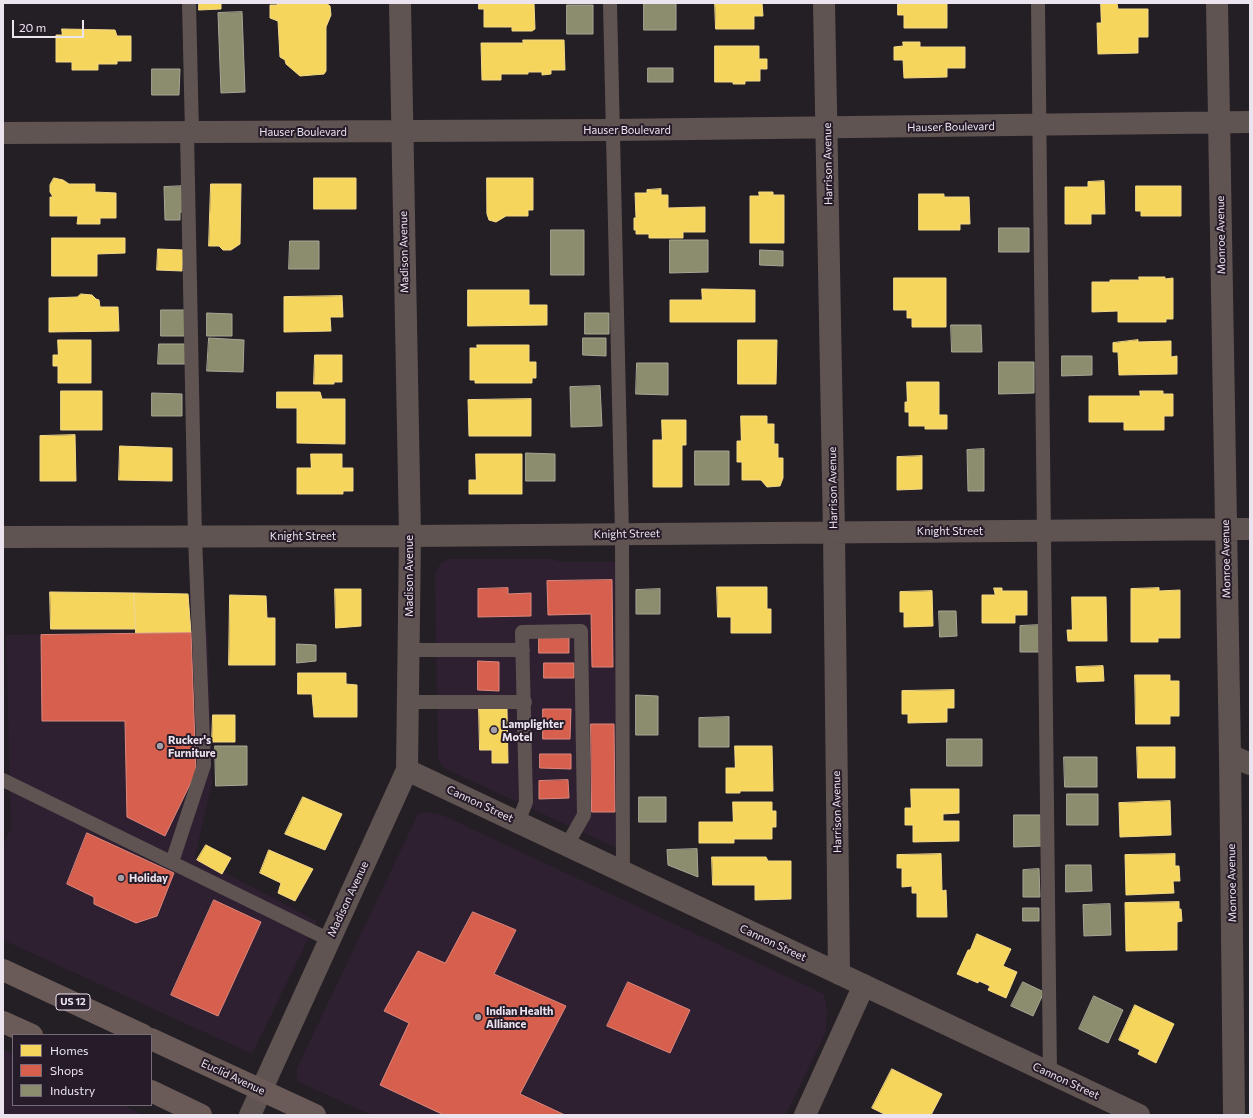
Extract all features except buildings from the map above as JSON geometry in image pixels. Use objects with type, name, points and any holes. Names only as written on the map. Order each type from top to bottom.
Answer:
[{"type":"highway","name":"US 12","points":[[3,970],[141,1034]]},
{"type":"highway","points":[[3,1022],[30,1034]]},
{"type":"highway","name":"Euclid Avenue","points":[[152,1039],[315,1115]]},
{"type":"highway","points":[[152,1091],[201,1115]]},
{"type":"street","name":"Madison Avenue","points":[[250,1115],[408,770],[410,536],[401,132],[400,3]]},
{"type":"street","name":"Harrison Avenue","points":[[824,3],[834,532],[839,974]]},
{"type":"street","name":"Monroe Avenue","points":[[1217,3],[1230,755],[1234,1115]]},
{"type":"street","name":"Hauser Boulevard","points":[[3,133],[401,132],[1039,126],[1250,122]]},
{"type":"street","name":"Knight Street","points":[[3,537],[410,536],[1250,529]]},
{"type":"street","points":[[1230,755],[1250,764]]},
{"type":"street","name":"Cannon Street","points":[[408,770],[1139,1115]]},
{"type":"street","points":[[805,1115],[864,985]]},
{"type":"lane","points":[[172,862],[204,765],[195,536],[189,3]]},
{"type":"lane","points":[[610,3],[622,534],[624,872]]},
{"type":"lane","points":[[1038,3],[1050,1073]]},
{"type":"lane","points":[[518,822],[526,802],[525,702],[522,632],[581,631],[584,815],[567,846]]},
{"type":"lane","points":[[409,650],[523,650]]},
{"type":"lane","points":[[408,702],[525,702]]},
{"type":"lane","points":[[3,780],[330,940]]},
{"type":"shaded area","points":[[449,559],[550,559],[562,562],[622,562],[623,851],[446,769],[438,759],[435,574],[440,564]]},
{"type":"shaded area","points":[[208,632],[212,782],[195,857],[317,921],[252,1054],[3,940],[3,845],[11,828],[6,635]]},
{"type":"shaded area","points":[[425,812],[440,814],[824,994],[827,1011],[826,1031],[786,1115],[371,1115],[297,1081],[297,1068],[418,814]]},
{"type":"shaded area","points":[[3,1049],[12,1054],[12,1106],[125,1106],[144,1115],[3,1115]]},
{"type":"place","name":"Lamplighter Motel","points":[[494,730]]},
{"type":"place","name":"Rucker's Furniture","points":[[160,746]]},
{"type":"place","name":"Holiday","points":[[121,878]]},
{"type":"place","name":"Indian Health Alliance","points":[[478,1017]]}]
